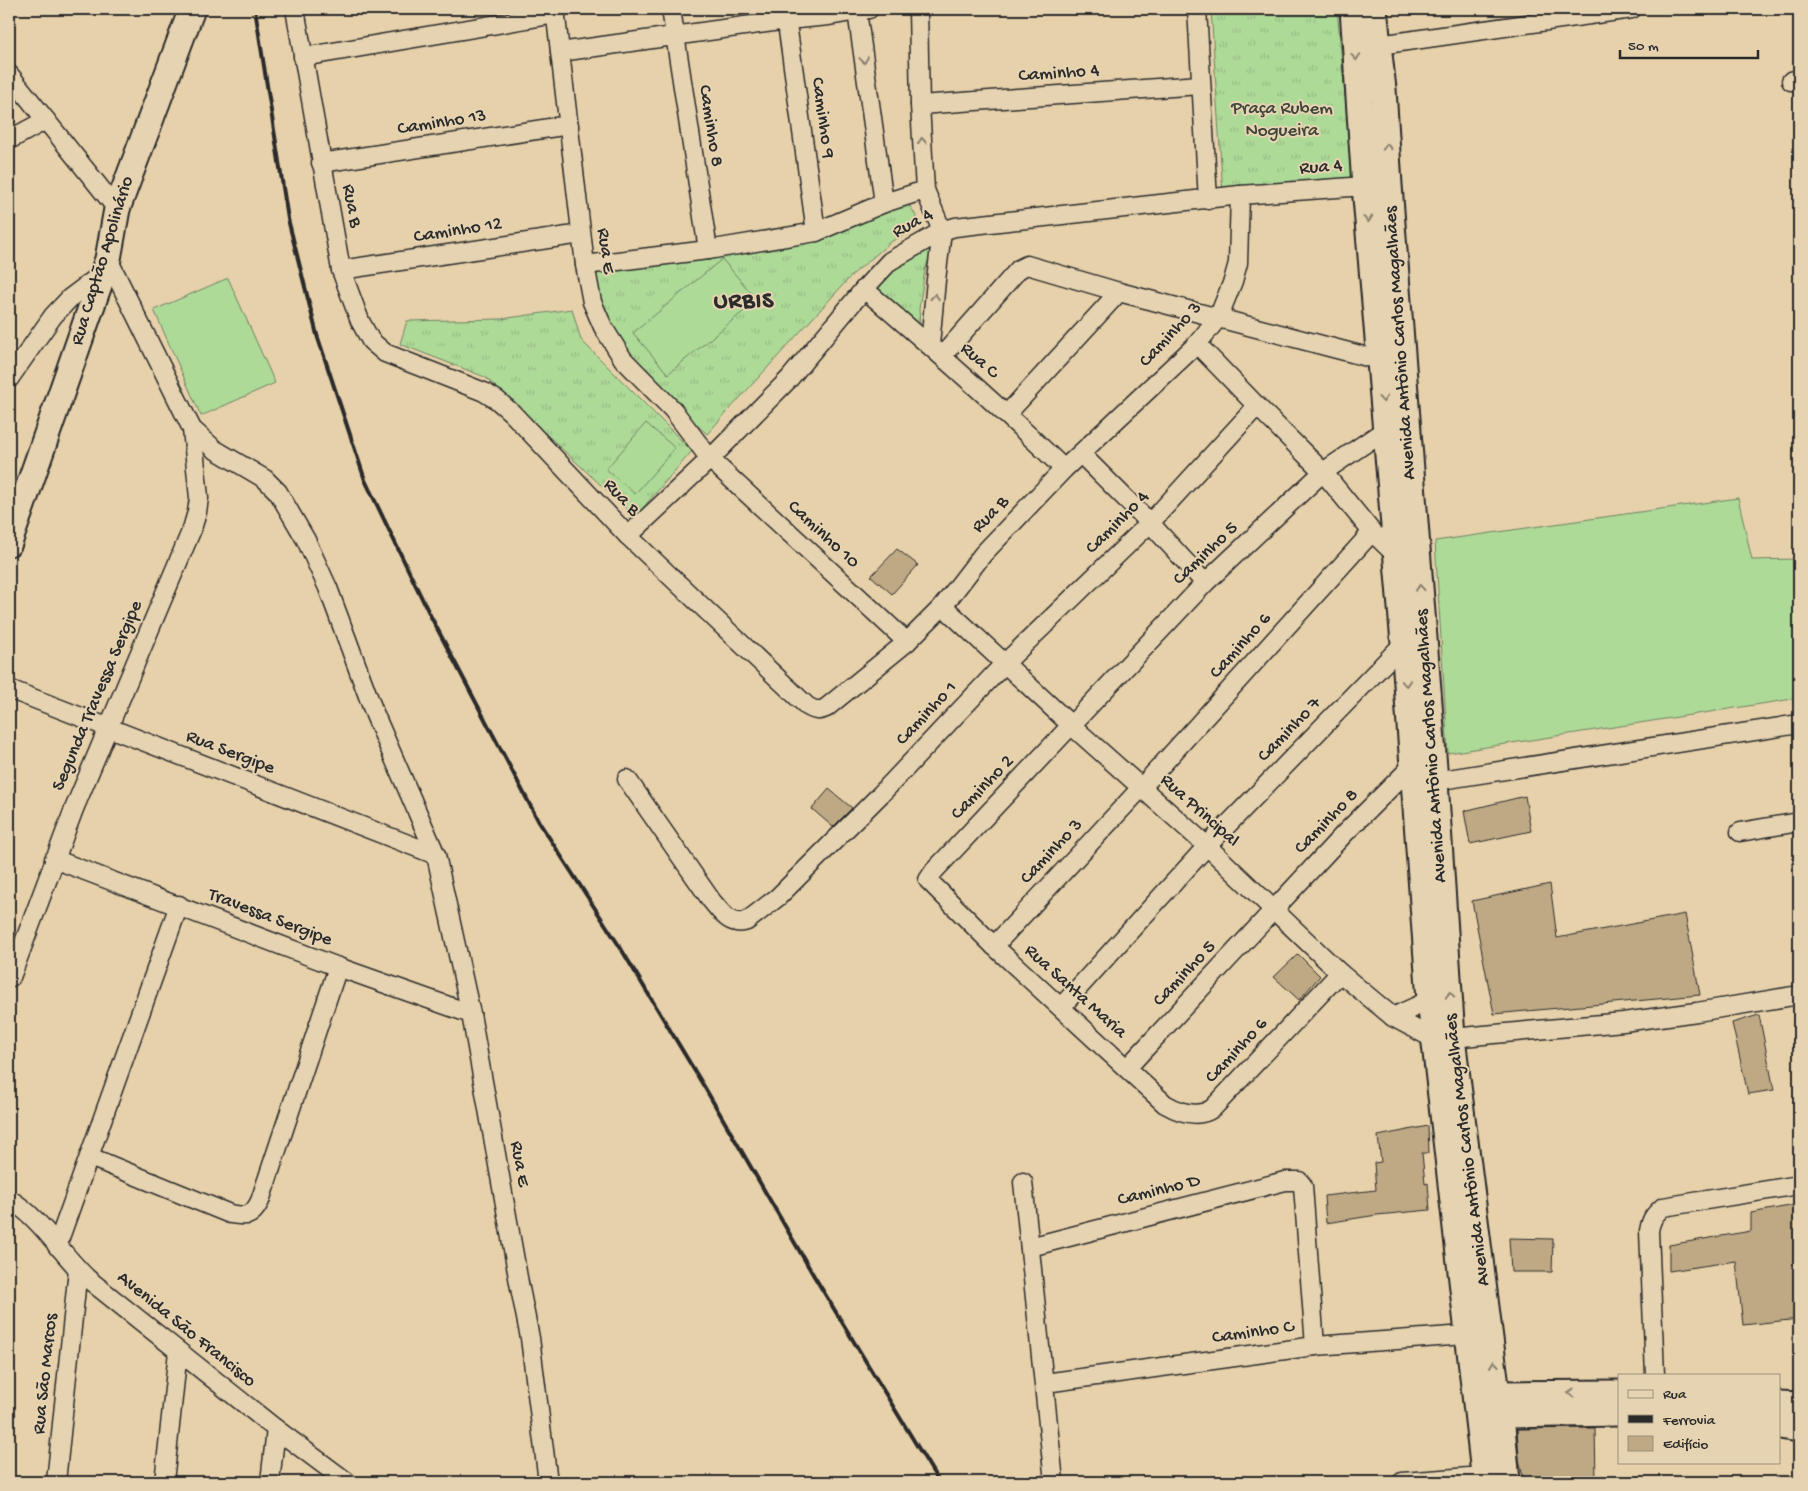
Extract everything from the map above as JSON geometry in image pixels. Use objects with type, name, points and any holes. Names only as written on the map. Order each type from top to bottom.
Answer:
[{"type":"main road","name":"Rua Captão Apolinário","points":[[9,543],[105,266],[117,209],[192,9]]},
{"type":"main road","name":"Avenida Antônio Carlos Magalhães","points":[[1353,9],[1377,185],[1420,777],[1443,1039],[1496,1478]]},
{"type":"main road","name":"Avenida Antônio Carlos Magalhães","points":[[1374,9],[1383,89],[1377,185],[1379,360],[1404,643],[1420,777],[1430,1000],[1443,1039]]},
{"type":"main road","name":"Avenida Antônio Carlos Magalhães","points":[[1480,1334],[1499,1404],[1496,1478]]},
{"type":"main road","points":[[1499,1404],[1618,1393]]},
{"type":"main road","points":[[1499,1404],[1618,1413]]},
{"type":"main road","points":[[1780,1404],[1799,1405]]},
{"type":"main road","points":[[1780,1426],[1799,1429]]},
{"type":"street","name":"Rua B","points":[[295,9],[341,270],[360,321],[371,341],[385,353],[484,392],[497,400],[512,413],[628,536],[807,706],[822,711],[907,642],[943,606],[983,554],[1064,469]]},
{"type":"street","name":"Caminho 8","points":[[671,9],[708,250]]},
{"type":"street","points":[[918,9],[920,105],[925,190],[942,231],[937,266],[936,351]]},
{"type":"street","points":[[1197,9],[1208,200]]},
{"type":"street","points":[[1379,45],[1632,9]]},
{"type":"street","points":[[560,52],[675,37],[786,15],[863,10],[884,203]]},
{"type":"street","points":[[303,57],[555,12]]},
{"type":"street","name":"Rua E","points":[[555,12],[581,234],[592,302],[608,335],[623,359],[672,410],[710,460]]},
{"type":"street","name":"Caminho 9","points":[[786,15],[816,232]]},
{"type":"street","points":[[9,74],[117,209]]},
{"type":"street","name":"Caminho 4","points":[[920,105],[1200,85]]},
{"type":"street","points":[[9,140],[46,120]]},
{"type":"street","name":"Caminho 13","points":[[321,163],[569,125]]},
{"type":"street","name":"Rua 4","points":[[628,536],[710,460],[789,379],[864,289],[890,261],[942,231],[955,227],[1240,195],[1377,185]]},
{"type":"street","points":[[585,265],[708,250],[816,232],[884,203],[925,190]]},
{"type":"street","name":"Caminho 3","points":[[1064,469],[1197,344],[1218,318],[1234,281],[1238,263],[1240,195]]},
{"type":"street","name":"Caminho 12","points":[[341,270],[581,234]]},
{"type":"street","points":[[936,351],[1019,269],[1026,265],[1119,292],[1379,360]]},
{"type":"street","points":[[9,379],[53,316],[105,266],[192,429]]},
{"type":"street","name":"Rua C","points":[[864,289],[1007,414],[1064,469]]},
{"type":"street","points":[[1007,414],[1119,292]]},
{"type":"street","points":[[1197,344],[1323,472],[1372,532],[1396,555]]},
{"type":"street","name":"Caminho 4","points":[[1004,664],[1150,523],[1256,406]]},
{"type":"street","name":"Rua E","points":[[192,429],[214,448],[265,479],[278,492],[306,540],[328,588],[375,715],[436,855],[471,1014],[530,1338],[548,1482]]},
{"type":"street","name":"Segunda Travessa Sergipe","points":[[11,977],[54,859],[107,728],[192,529],[199,498],[192,429]]},
{"type":"street","name":"Caminho 5","points":[[1072,726],[1205,583],[1323,472],[1385,430]]},
{"type":"street","points":[[1081,454],[1150,523],[1205,583]]},
{"type":"street","name":"Caminho 10","points":[[710,460],[907,642]]},
{"type":"street","name":"Caminho 6","points":[[1141,788],[1372,532]]},
{"type":"street","name":"Rua Principal","points":[[943,606],[1072,726],[1207,846],[1340,973],[1393,1017],[1443,1039]]},
{"type":"street","name":"Caminho 7","points":[[1207,846],[1404,643]]},
{"type":"street","name":"Caminho 1","points":[[627,779],[715,906],[724,916],[734,922],[741,923],[747,921],[778,897],[881,794],[1004,664]]},
{"type":"street","name":"Rua Sergipe","points":[[9,689],[436,855]]},
{"type":"street","points":[[1420,777],[1799,724]]},
{"type":"street","name":"Caminho 2","points":[[928,880],[934,871],[1072,726]]},
{"type":"street","name":"Caminho 8","points":[[1275,909],[1344,834],[1420,777]]},
{"type":"street","name":"Caminho 3","points":[[994,946],[1141,788]]},
{"type":"street","points":[[1740,832],[1799,822]]},
{"type":"street","points":[[1061,1007],[1207,846]]},
{"type":"street","name":"Travessa Sergipe","points":[[54,859],[338,967],[471,1014]]},
{"type":"street","name":"Rua Santa Maria","points":[[928,880],[994,946],[1164,1104],[1185,1113],[1205,1113]]},
{"type":"street","points":[[57,1246],[179,905]]},
{"type":"street","name":"Caminho 5","points":[[1127,1068],[1275,909]]},
{"type":"street","points":[[90,1157],[230,1214],[250,1215],[255,1211],[260,1201],[338,967]]},
{"type":"street","name":"Caminho 6","points":[[1205,1113],[1213,1108],[1340,973]]},
{"type":"street","points":[[1443,1039],[1623,1022],[1799,995]]},
{"type":"street","points":[[1393,1017],[1430,1000]]},
{"type":"street","name":"Caminho D","points":[[1030,1247],[1285,1181],[1300,1181],[1303,1186],[1316,1346]]},
{"type":"street","points":[[1023,1182],[1054,1482]]},
{"type":"street","points":[[1655,1374],[1650,1231],[1654,1214],[1662,1207],[1799,1185]]},
{"type":"street","name":"Avenida São Francisco","points":[[9,1199],[20,1206],[38,1224],[78,1269],[276,1429],[347,1482]]},
{"type":"street","name":"Rua São Marcos","points":[[56,1482],[78,1269]]},
{"type":"street","name":"Caminho C","points":[[1045,1383],[1316,1346],[1480,1334]]},
{"type":"street","points":[[164,1482],[178,1351]]},
{"type":"street","points":[[270,1482],[276,1429]]},
{"type":"street","points":[[1402,1482],[1496,1478]]},
{"type":"green space","name":"Praça Rubem Nogueira","points":[[1211,9],[1337,9],[1353,182],[1223,195]]},
{"type":"green space","points":[[904,203],[910,206],[916,216],[914,227],[910,232],[892,241],[852,275],[707,434],[631,362],[598,306],[595,274],[697,259]]},
{"type":"green space","points":[[931,246],[919,309],[920,323],[917,328],[864,279]]},
{"type":"green space","points":[[722,259],[757,300],[668,374],[633,333]]},
{"type":"green space","points":[[228,278],[275,383],[201,416],[154,310]]},
{"type":"green space","points":[[572,309],[581,340],[692,451],[635,517],[485,377],[400,344],[407,321],[501,319]]},
{"type":"green space","points":[[646,423],[675,448],[635,494],[606,469]]},
{"type":"green space","points":[[1738,498],[1752,560],[1799,559],[1799,698],[1448,753],[1435,541]]},
{"type":"building","points":[[897,549],[918,565],[892,594],[871,576]]},
{"type":"building","points":[[829,789],[852,808],[833,827],[812,809]]},
{"type":"building","points":[[1525,796],[1531,831],[1470,844],[1464,811]]},
{"type":"building","points":[[1550,884],[1557,938],[1685,914],[1700,995],[1494,1014],[1472,901]]},
{"type":"building","points":[[1298,954],[1320,976],[1299,1000],[1274,977]]},
{"type":"building","points":[[1759,1015],[1774,1090],[1748,1094],[1732,1023]]},
{"type":"building","points":[[1428,1126],[1429,1153],[1422,1153],[1425,1184],[1428,1183],[1430,1210],[1377,1215],[1326,1223],[1324,1196],[1376,1190],[1374,1163],[1381,1162],[1378,1136]]},
{"type":"building","points":[[1795,1205],[1797,1229],[1799,1228],[1799,1319],[1743,1325],[1736,1261],[1669,1271],[1669,1245],[1751,1231],[1751,1213]]},
{"type":"building","points":[[1509,1238],[1553,1239],[1552,1272],[1511,1272]]},
{"type":"building","points":[[1595,1428],[1596,1481],[1524,1482],[1519,1459],[1517,1429]]},
{"type":"railway","points":[[255,9],[288,219],[317,335],[365,480],[429,613],[539,822],[620,947],[705,1088],[814,1276],[939,1482]]},
{"type":"district","name":"URBIS","points":[[744,302]]}]
